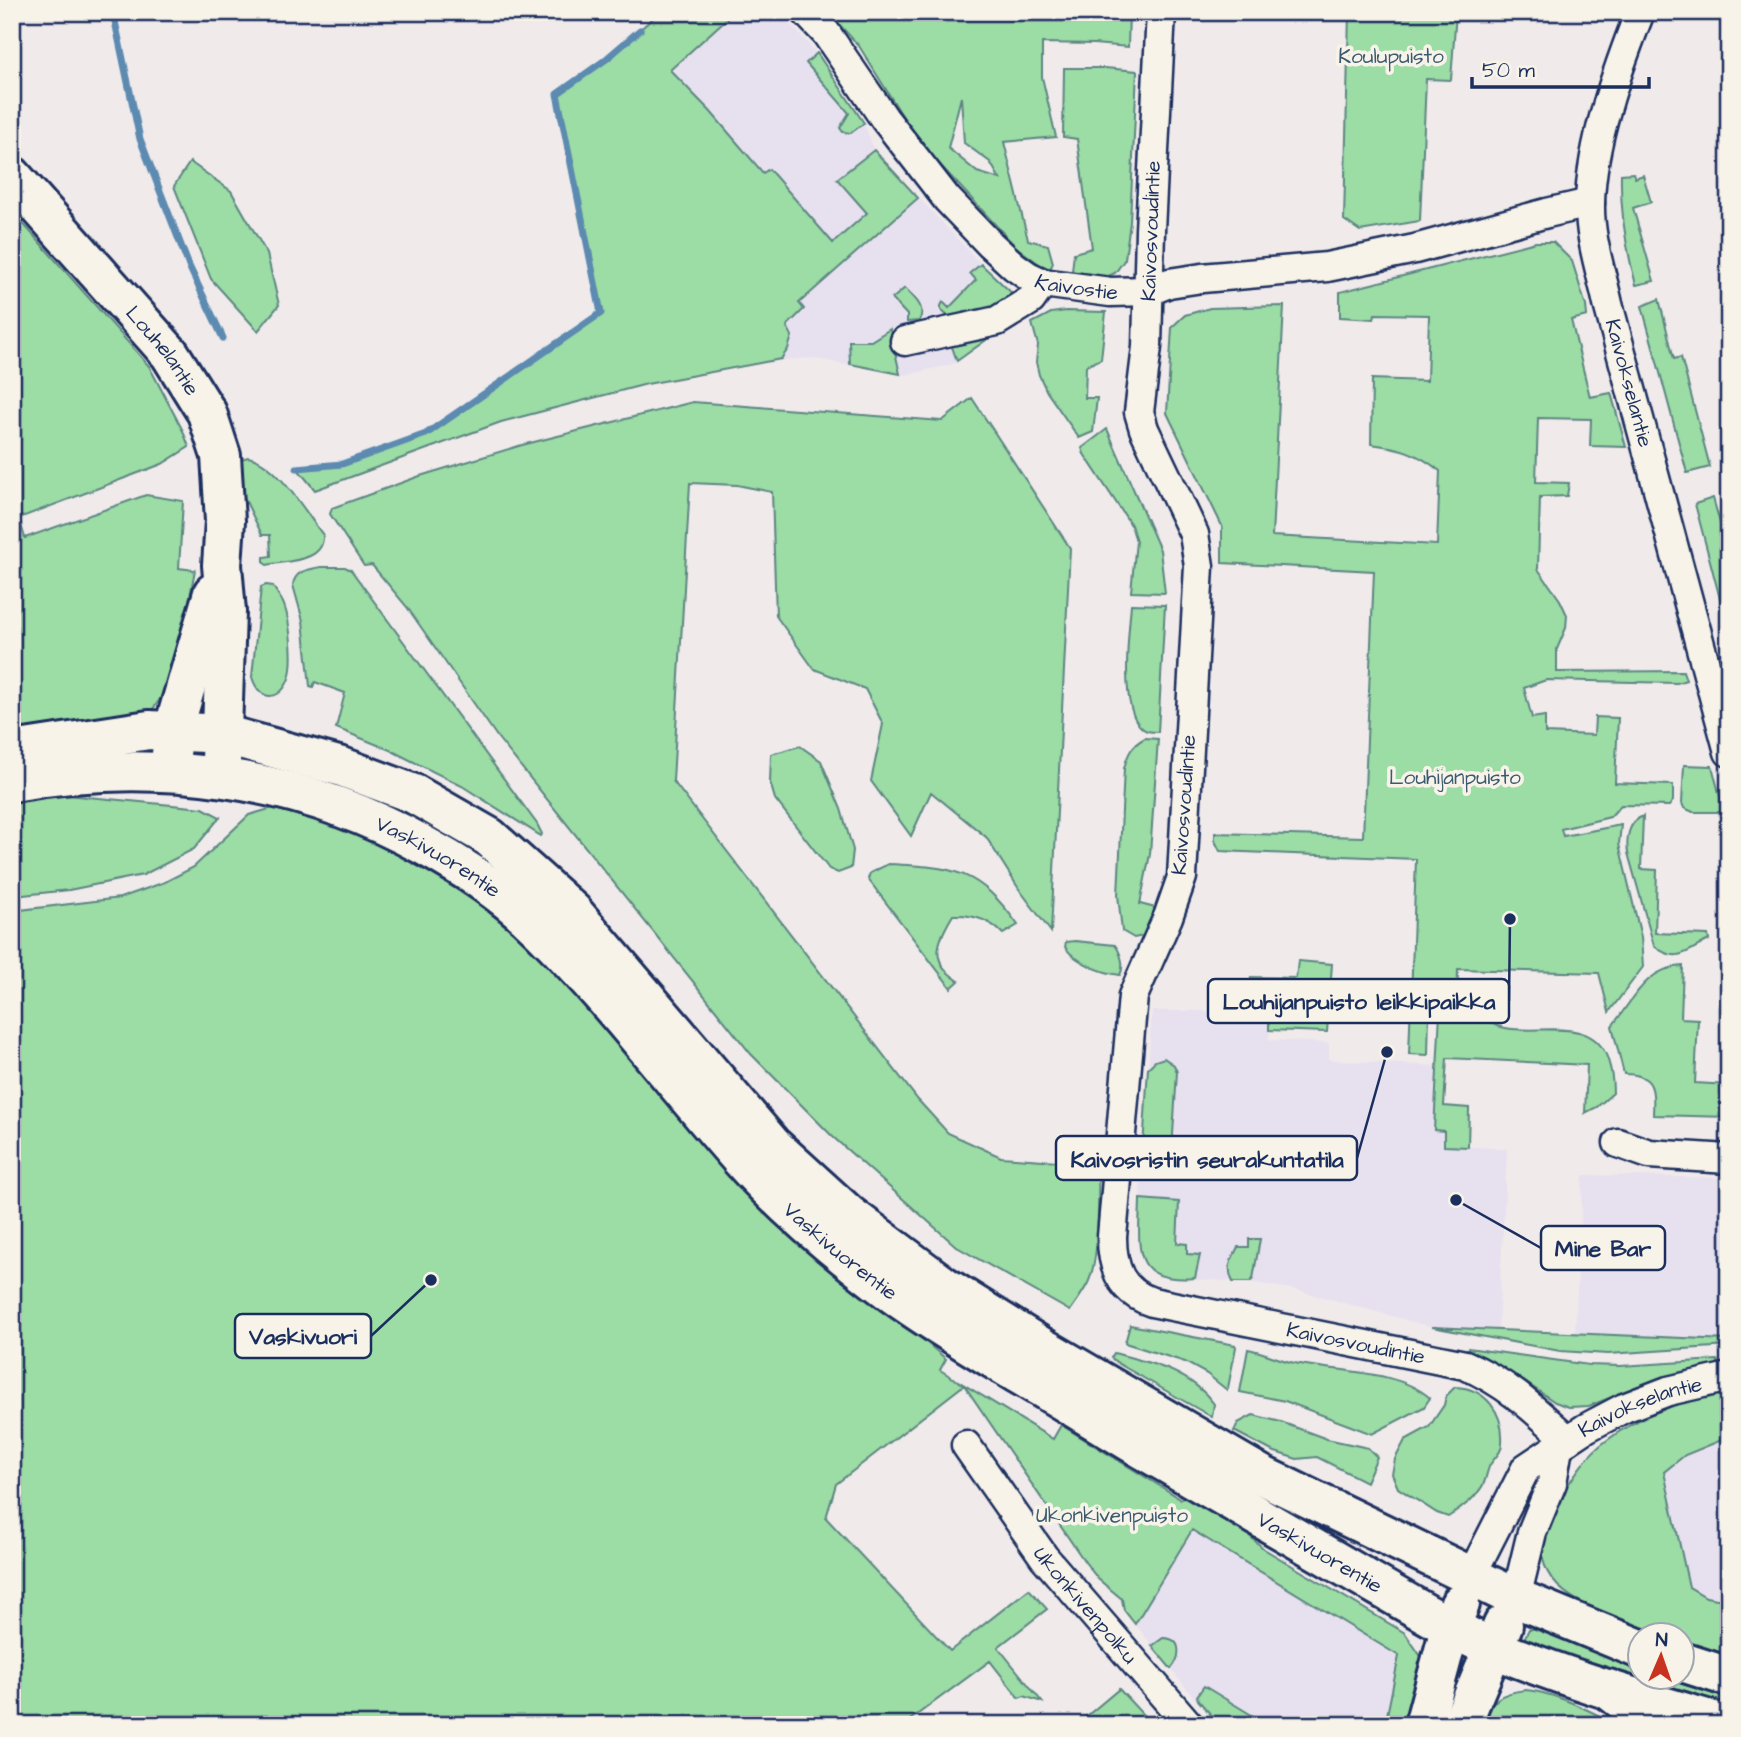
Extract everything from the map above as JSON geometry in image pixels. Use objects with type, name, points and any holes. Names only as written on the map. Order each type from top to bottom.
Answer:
[{"type":"main road","name":"Louhelantie","points":[[12,176],[170,354],[207,413],[221,456],[225,521],[222,565],[226,612],[220,777]]},
{"type":"main road","name":"Louhelantie","points":[[170,772],[173,731],[222,565]]},
{"type":"main road","name":"Vaskivuorentie","points":[[12,751],[149,730],[222,734],[342,767],[414,794],[489,837],[573,912],[772,1145],[849,1215],[944,1286],[1261,1475],[1516,1598],[1626,1643]]},
{"type":"main road","name":"Vaskivuorentie","points":[[12,782],[79,774],[170,772],[220,777],[279,788],[358,812],[399,831],[465,868],[499,892],[540,929],[629,1026],[750,1169],[833,1247],[885,1288],[950,1333],[1270,1524],[1493,1648],[1608,1689],[1727,1725]]},
{"type":"main road","points":[[1424,1725],[1451,1625],[1471,1576]]},
{"type":"main road","points":[[1461,1725],[1516,1598]]},
{"type":"main road","points":[[1696,1666],[1729,1677]]},
{"type":"main road","points":[[1608,1689],[1654,1725]]},
{"type":"street","name":"Kaivostie","points":[[806,12],[826,33],[884,118],[947,199],[1006,259],[1028,276],[1043,283],[1110,292],[1149,292],[1170,283],[1202,278],[1327,267],[1415,249],[1590,203]]},
{"type":"street","name":"Kaivosvoudintie","points":[[1161,12],[1147,347],[1139,412],[1144,429],[1194,534],[1199,566],[1182,877],[1168,917],[1133,996],[1112,1237],[1117,1272],[1129,1291],[1152,1302],[1465,1365],[1493,1378],[1521,1397],[1563,1444]]},
{"type":"street","name":"Kaivokselantie","points":[[1640,12],[1609,99],[1593,170],[1591,229],[1608,304],[1729,752]]},
{"type":"street","points":[[905,341],[997,321],[1031,300],[1043,283]]},
{"type":"street","points":[[1618,1143],[1649,1154],[1729,1159]]},
{"type":"street","name":"Kaivokselantie","points":[[1471,1576],[1526,1468],[1603,1418],[1645,1399],[1693,1384],[1729,1377]]},
{"type":"street","name":"Kaivokselantie","points":[[1516,1598],[1531,1532],[1552,1483],[1563,1444]]},
{"type":"street","name":"Ukonkivenpolku","points":[[966,1445],[1044,1557],[1189,1725]]},
{"type":"shaded area","points":[[660,12],[779,12],[817,53],[864,123],[874,150],[981,264],[1017,298],[988,338],[953,364],[905,375],[811,358],[760,362],[605,60]]},
{"type":"shaded area","points":[[1152,1011],[1201,1011],[1270,1018],[1269,1040],[1329,1043],[1329,1060],[1437,1066],[1434,1129],[1444,1131],[1444,1145],[1507,1149],[1498,1329],[1432,1327],[1297,1290],[1250,1282],[1157,1275],[1147,1267],[1142,1261],[1139,1248],[1141,1172]]},
{"type":"shaded area","points":[[1583,1175],[1729,1178],[1729,1340],[1575,1333]]},
{"type":"shaded area","points":[[1729,1437],[1729,1601],[1706,1597],[1689,1587],[1664,1472],[1685,1455]]},
{"type":"shaded area","points":[[1192,1530],[1399,1657],[1385,1725],[1220,1725],[1200,1705],[1135,1624]]},
{"type":"green space","points":[[660,12],[734,12],[670,70],[710,111],[763,173],[769,169],[833,243],[867,213],[837,179],[874,150],[918,198],[799,303],[804,309],[787,326],[792,336],[781,359],[647,384],[501,422],[315,490],[297,468],[342,464],[426,434],[601,313],[557,94],[605,60]]},
{"type":"green space","points":[[828,12],[1129,12],[1128,47],[1042,43],[1042,77],[1056,137],[1004,142],[1028,240],[1048,245],[1053,263],[1049,271],[1016,247],[918,141],[859,46]],"holes":[[[961,97],[964,143],[990,162],[1000,179],[977,172],[948,148]]]},
{"type":"green space","name":"Koulupuisto","points":[[1349,12],[1456,12],[1451,80],[1426,79],[1420,221],[1360,231],[1344,220]]},
{"type":"green space","points":[[817,53],[864,123],[851,133],[843,132],[840,128],[849,113],[806,63]]},
{"type":"green space","points":[[1064,68],[1137,71],[1130,222],[1125,259],[1115,273],[1106,277],[1076,276],[1072,271],[1074,253],[1092,248],[1077,139],[1063,137]]},
{"type":"green space","points":[[190,162],[231,191],[267,254],[279,305],[258,331],[211,279],[174,186]]},
{"type":"green space","points":[[1633,173],[1635,178],[1643,175],[1651,202],[1633,208],[1654,281],[1636,285],[1624,230],[1621,188],[1621,174]]},
{"type":"green space","points":[[12,211],[149,366],[189,447],[162,464],[19,518],[25,538],[146,495],[183,501],[179,568],[195,570],[175,664],[160,699],[151,711],[12,733]]},
{"type":"green space","name":"Louhijanpuisto","points":[[1536,242],[1553,242],[1572,261],[1587,316],[1571,320],[1590,397],[1611,393],[1626,447],[1590,446],[1591,419],[1538,418],[1536,482],[1569,483],[1567,496],[1540,497],[1538,569],[1567,615],[1566,628],[1557,649],[1557,672],[1683,671],[1686,680],[1677,683],[1546,680],[1524,688],[1532,718],[1545,716],[1545,733],[1594,735],[1595,717],[1618,718],[1615,783],[1673,785],[1673,801],[1669,806],[1621,805],[1610,817],[1561,829],[1563,836],[1621,825],[1619,844],[1641,937],[1643,967],[1609,1012],[1599,973],[1458,969],[1457,1013],[1480,1013],[1493,1024],[1509,1029],[1567,1030],[1584,1034],[1598,1043],[1608,1060],[1613,1093],[1585,1113],[1587,1065],[1447,1058],[1444,1106],[1469,1108],[1468,1147],[1444,1146],[1444,1131],[1434,1130],[1440,1012],[1429,1011],[1428,1055],[1409,1054],[1416,859],[1220,851],[1215,841],[1215,833],[1363,837],[1374,571],[1222,563],[1222,526],[1167,413],[1172,327],[1185,315],[1210,308],[1284,306],[1272,536],[1437,545],[1440,471],[1408,452],[1371,444],[1372,379],[1427,381],[1429,315],[1375,314],[1374,319],[1340,317],[1340,292]]},
{"type":"green space","points":[[981,264],[1017,298],[1013,305],[950,318],[941,310],[943,302],[949,308],[976,280],[970,273]]},
{"type":"green space","points":[[905,288],[920,307],[919,321],[907,322],[907,315],[892,299]]},
{"type":"green space","points":[[1659,299],[1674,359],[1681,357],[1710,467],[1687,473],[1642,306]]},
{"type":"green space","points":[[1106,312],[1101,359],[1086,366],[1085,398],[1097,398],[1093,432],[1079,438],[1047,392],[1039,375],[1036,362],[1038,345],[1032,323],[1051,313]]},
{"type":"green space","points":[[890,329],[900,374],[850,364],[849,341],[871,341]]},
{"type":"green space","points":[[985,336],[986,340],[957,361],[951,344]]},
{"type":"green space","points":[[972,398],[1070,548],[1051,932],[1019,889],[986,837],[931,792],[911,836],[871,781],[883,724],[865,689],[814,669],[776,616],[772,492],[737,485],[690,483],[673,781],[918,1100],[948,1133],[1001,1157],[1099,1164],[1095,1257],[1088,1283],[1070,1311],[957,1247],[833,1137],[751,1054],[498,738],[407,607],[372,565],[364,566],[330,514],[332,508],[420,476],[522,445],[693,402],[942,421]]},
{"type":"green space","points":[[1107,429],[1160,550],[1165,593],[1131,592],[1136,541],[1131,525],[1082,448]]},
{"type":"green space","points":[[248,457],[269,468],[299,502],[323,535],[318,551],[294,561],[267,565],[264,563],[264,557],[271,556],[270,535],[262,535],[240,489],[238,460]]},
{"type":"green space","points":[[1713,498],[1729,555],[1729,633],[1695,504]]},
{"type":"green space","points":[[321,567],[345,567],[351,570],[537,824],[541,836],[462,786],[390,750],[336,728],[345,693],[315,682],[313,687],[310,686],[303,621],[293,585],[300,574]]},
{"type":"green space","points":[[273,586],[284,605],[291,649],[287,684],[271,696],[260,692],[252,677],[261,587]]},
{"type":"green space","points":[[1131,604],[1165,605],[1158,732],[1147,731],[1138,723],[1128,693],[1127,653]]},
{"type":"green space","points":[[1145,738],[1158,739],[1150,854],[1140,904],[1159,909],[1143,936],[1134,938],[1122,931],[1118,895],[1124,768],[1131,750]]},
{"type":"green space","points":[[800,746],[821,761],[841,809],[853,850],[851,868],[838,873],[829,869],[775,799],[770,782],[771,754]]},
{"type":"green space","points":[[1684,765],[1712,766],[1724,812],[1693,812],[1684,808]]},
{"type":"green space","points":[[67,795],[203,808],[220,817],[194,849],[143,875],[69,890],[23,895],[12,903],[12,798]]},
{"type":"green space","name":"Ukonkivenpuisto","points":[[273,808],[365,835],[421,862],[495,913],[578,996],[690,1129],[875,1299],[946,1359],[940,1370],[1053,1439],[1061,1425],[1181,1499],[1185,1494],[1233,1521],[1264,1549],[1405,1633],[1422,1658],[1413,1725],[1385,1725],[1399,1656],[1192,1530],[1135,1624],[1124,1610],[1122,1599],[1098,1579],[1085,1562],[964,1385],[836,1484],[826,1518],[950,1651],[1029,1589],[1047,1609],[998,1647],[1042,1702],[1024,1696],[1019,1698],[990,1661],[903,1725],[12,1725],[12,911],[120,898],[165,882],[194,867],[249,815]]},
{"type":"green space","points":[[1643,816],[1641,869],[1657,870],[1655,933],[1708,935],[1709,940],[1682,954],[1669,954],[1654,946],[1627,842],[1634,822]]},
{"type":"green space","points":[[888,864],[931,867],[963,875],[990,892],[1018,925],[1003,934],[980,918],[953,915],[938,951],[943,966],[959,981],[951,988],[868,879],[870,873]]},
{"type":"green space","points":[[1726,916],[1729,916],[1729,968],[1723,958]]},
{"type":"green space","points":[[1066,942],[1115,945],[1122,960],[1120,975],[1097,969],[1075,957],[1065,947]]},
{"type":"green space","points":[[1298,961],[1332,964],[1327,1032],[1269,1030],[1269,1018],[1247,1015],[1251,977],[1296,978]]},
{"type":"green space","points":[[1683,966],[1681,1018],[1698,1019],[1695,1083],[1729,1085],[1729,1117],[1653,1115],[1652,1091],[1647,1080],[1624,1074],[1612,1026],[1650,979],[1659,972]]},
{"type":"green space","points":[[1164,1058],[1174,1065],[1177,1072],[1172,1150],[1143,1148],[1148,1068],[1155,1061]]},
{"type":"green space","points":[[1140,1199],[1179,1202],[1177,1243],[1187,1244],[1187,1254],[1200,1255],[1195,1278],[1159,1275],[1149,1268],[1140,1247]]},
{"type":"green space","points":[[1249,1239],[1260,1239],[1253,1279],[1250,1282],[1233,1282],[1231,1260],[1238,1247],[1249,1247]]},
{"type":"green space","points":[[1130,1325],[1235,1345],[1227,1390],[1207,1374],[1185,1362],[1125,1343]]},
{"type":"green space","points":[[1432,1327],[1729,1340],[1729,1346],[1608,1354],[1560,1351]]},
{"type":"green space","points":[[1468,1348],[1589,1365],[1620,1366],[1717,1360],[1719,1364],[1662,1377],[1589,1406],[1569,1407],[1555,1402],[1510,1372],[1466,1350]]},
{"type":"green space","points":[[1248,1349],[1295,1363],[1384,1377],[1402,1382],[1430,1398],[1424,1407],[1372,1434],[1285,1401],[1240,1392]]},
{"type":"green space","points":[[1114,1353],[1182,1376],[1214,1404],[1212,1417],[1119,1364],[1111,1358]]},
{"type":"green space","points":[[1455,1387],[1476,1392],[1491,1404],[1500,1422],[1502,1443],[1501,1450],[1489,1467],[1478,1493],[1448,1517],[1398,1488],[1392,1474],[1395,1459],[1405,1440],[1429,1427],[1444,1405],[1446,1396]]},
{"type":"green space","points":[[1729,1391],[1729,1437],[1685,1455],[1664,1472],[1689,1587],[1706,1597],[1729,1601],[1729,1655],[1696,1645],[1696,1622],[1628,1622],[1582,1603],[1564,1592],[1544,1565],[1542,1549],[1545,1531],[1553,1511],[1588,1457],[1634,1422],[1696,1398]]},
{"type":"green space","points":[[1253,1415],[1327,1439],[1368,1448],[1377,1457],[1366,1482],[1317,1457],[1297,1459],[1272,1451],[1234,1431],[1238,1423]]},
{"type":"green space","points":[[1529,1629],[1535,1629],[1626,1665],[1626,1676],[1527,1642],[1525,1637]]},
{"type":"green space","points":[[1163,1638],[1174,1641],[1177,1645],[1177,1659],[1171,1669],[1152,1646]]},
{"type":"green space","points":[[1204,1686],[1268,1725],[1220,1725],[1198,1700],[1197,1696]]},
{"type":"green space","points":[[1696,1688],[1729,1698],[1729,1711],[1673,1692],[1696,1692]]},
{"type":"green space","points":[[1119,1689],[1145,1717],[1134,1725],[1076,1725]]},
{"type":"green space","points":[[1526,1690],[1562,1699],[1618,1725],[1482,1725],[1493,1703],[1498,1699],[1509,1693]]},
{"type":"waterway","points":[[113,12],[140,139],[189,266],[223,338]]},
{"type":"waterway","points":[[297,468],[342,464],[426,434],[601,313],[557,94],[605,60],[640,30]]},
{"type":"place","name":"Louhijanpuisto leikkipaikka","points":[[1510,919]]},
{"type":"place","name":"Kaivosristin seurakuntatila","points":[[1387,1052]]},
{"type":"place","name":"Mine Bar","points":[[1456,1200]]},
{"type":"place","name":"Vaskivuori","points":[[431,1280]]}]
